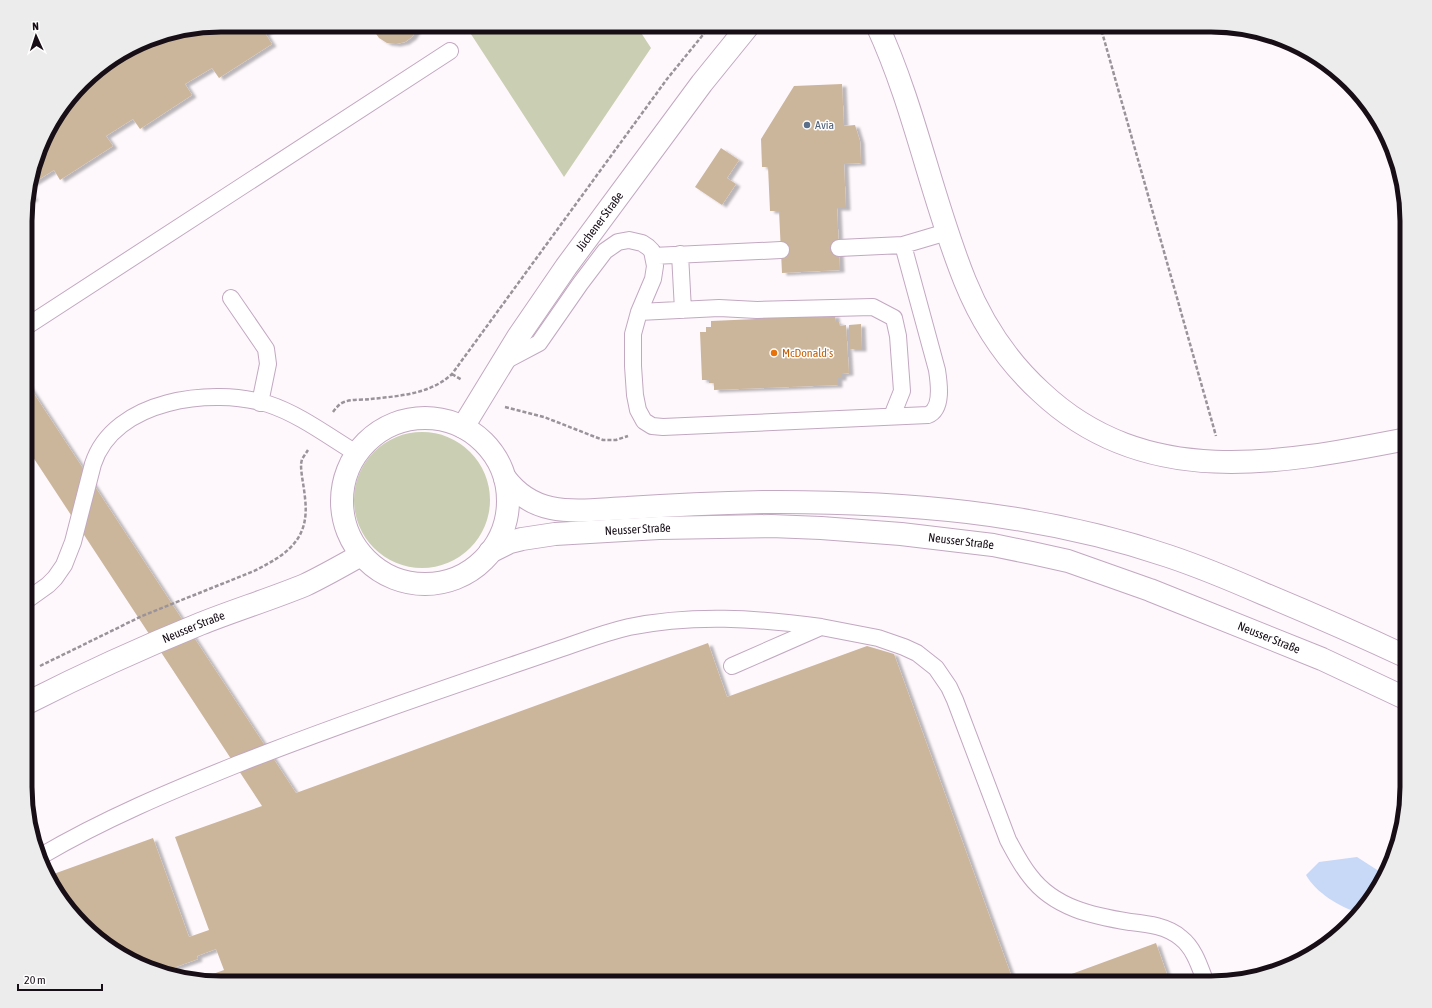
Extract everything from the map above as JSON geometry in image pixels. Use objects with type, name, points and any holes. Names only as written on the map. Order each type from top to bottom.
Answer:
[{"type":"main road","name":"Jüchener Straße","points":[[463,427],[550,289],[611,204],[702,83],[743,32]]},
{"type":"main road","points":[[880,32],[904,92],[947,232],[970,292],[985,322],[1018,370],[1057,407],[1073,419],[1099,434],[1122,444],[1141,451],[1178,458],[1252,462],[1339,452],[1400,439]]},
{"type":"main road","points":[[428,418],[452,422],[463,427],[482,440],[489,448],[496,458],[505,478],[508,501],[504,528],[490,552],[472,570],[454,579],[433,584],[407,582],[394,578],[371,565],[350,539],[344,522],[341,498],[345,474],[356,453],[373,435],[394,423],[405,420],[428,418]]},
{"type":"main road","name":"Neusser Straße","points":[[505,478],[510,485],[523,496],[541,505],[560,509],[581,510],[744,503],[856,503],[970,513],[1022,520],[1109,539],[1160,553],[1212,572],[1336,624],[1400,654]]},
{"type":"main road","name":"Neusser Straße","points":[[490,552],[510,542],[555,534],[658,528],[771,526],[901,534],[994,545],[1068,561],[1144,588],[1322,659],[1400,696]]},
{"type":"main road","name":"Neusser Straße","points":[[32,700],[98,667],[140,649],[210,620],[305,584],[361,554]]},
{"type":"lane","points":[[32,323],[450,50]]},
{"type":"lane","points":[[839,248],[903,245],[947,232]]},
{"type":"lane","points":[[503,362],[539,343],[600,257],[611,246],[618,242],[634,240],[651,249],[655,266],[655,272],[639,312],[632,339],[635,395],[638,410],[644,421],[652,426],[663,427],[931,414],[936,407],[939,392],[935,359],[903,245]]},
{"type":"lane","points":[[653,256],[781,250]]},
{"type":"lane","points":[[680,254],[683,310]]},
{"type":"lane","points":[[231,298],[266,349],[268,364],[260,403]]},
{"type":"lane","points":[[639,312],[718,308],[757,310],[873,307],[894,318],[898,336],[902,392],[892,416]]},
{"type":"lane","points":[[32,596],[48,585],[60,572],[64,565],[73,542],[96,453],[114,430],[140,414],[177,401],[196,398],[252,400],[281,409],[356,453]]},
{"type":"lane","points":[[44,855],[136,807],[180,787],[303,739],[577,643],[628,628],[665,621],[704,619],[769,621],[821,627],[878,638],[917,653],[936,668],[949,687],[955,700],[1008,840],[1019,861],[1031,878],[1048,894],[1064,904],[1084,913],[1152,925],[1163,928],[1182,938],[1195,956],[1203,976]]},
{"type":"lane","points":[[732,666],[821,627]]},
{"type":"path","points":[[39,666],[142,616],[254,571],[285,553],[297,541],[304,527],[306,509],[301,462],[320,431],[336,409],[342,403],[351,400],[399,395],[423,390],[439,384],[452,374],[662,86],[705,32]]},
{"type":"path","points":[[1102,32],[1223,461]]},
{"type":"path","points":[[452,374],[483,395],[506,407],[544,417],[603,440],[612,441],[625,438],[644,421]]},
{"type":"green space","points":[[470,32],[641,32],[651,48],[564,177]]},
{"type":"green space","points":[[415,432],[429,432],[448,437],[460,443],[475,457],[485,474],[489,487],[489,513],[485,526],[479,538],[465,553],[460,557],[442,565],[429,568],[415,568],[396,563],[384,557],[369,543],[365,538],[357,520],[354,507],[354,493],[359,474],[365,462],[379,447],[384,443],[402,435]]},
{"type":"water","points":[[1357,857],[1380,872],[1354,911],[1343,907],[1329,898],[1310,882],[1306,875],[1319,862]]},
{"type":"building","points":[[208,32],[266,32],[265,33],[272,44],[219,78],[212,68],[185,84],[192,95],[140,129],[133,119],[106,136],[113,146],[60,180],[54,170],[37,181],[46,149],[57,126],[87,87],[126,57],[149,46],[172,38]]},
{"type":"building","points":[[375,32],[415,32],[412,37],[405,42],[396,44],[387,43],[379,38]]},
{"type":"building","points":[[842,84],[844,126],[855,125],[860,141],[861,163],[844,164],[846,208],[837,208],[840,270],[782,273],[779,211],[770,211],[768,167],[762,167],[761,139],[794,86]]},
{"type":"building","points":[[721,148],[739,160],[727,178],[736,184],[722,205],[695,187]]},
{"type":"building","name":"McDonald's","points":[[771,315],[771,318],[835,315],[836,322],[839,322],[840,326],[846,325],[849,373],[842,374],[842,378],[838,378],[838,385],[714,390],[714,383],[709,383],[709,380],[702,380],[700,332],[706,332],[706,327],[711,327],[711,321],[756,319],[756,316]]},
{"type":"building","points":[[861,324],[862,349],[849,349],[849,325]]},
{"type":"building","points":[[32,391],[296,793],[708,643],[727,697],[867,646],[894,654],[1011,976],[208,976],[224,970],[216,949],[197,956],[198,959],[170,969],[137,957],[106,937],[87,921],[71,902],[53,874],[153,838],[189,937],[209,930],[175,837],[262,806],[32,456]]},
{"type":"building","points":[[1156,943],[1168,976],[1066,976]]},
{"type":"place","name":"Avia","points":[[807,125]]},
{"type":"place","name":"McDonald's","points":[[774,353]]}]
